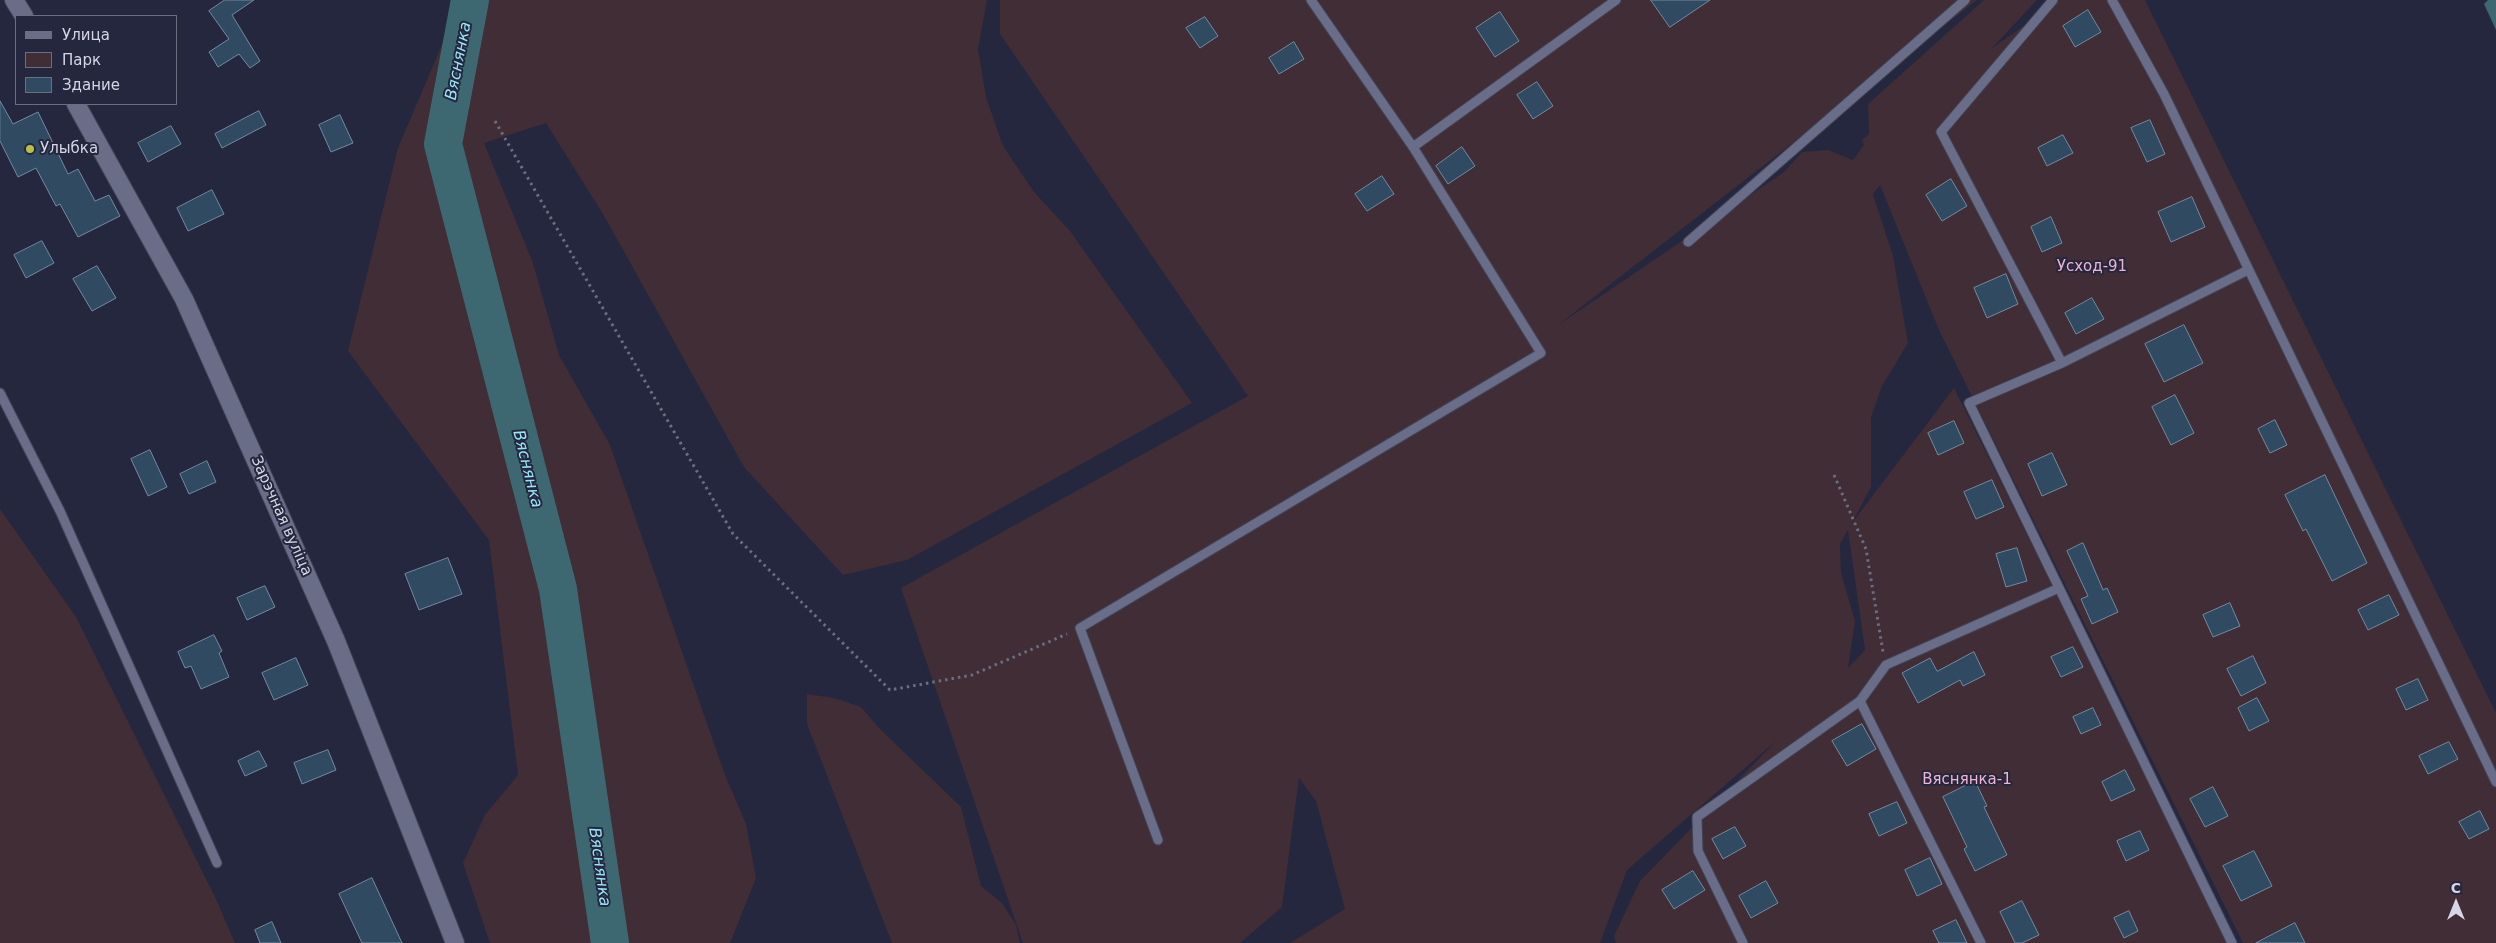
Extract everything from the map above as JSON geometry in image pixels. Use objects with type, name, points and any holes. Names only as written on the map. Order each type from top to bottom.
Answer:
[{"type":"street","points":[[14,0],[23,15]]},
{"type":"street","name":"Зарэчная вуліца","points":[[77,105],[184,299],[336,641],[455,943]]},
{"type":"lane","points":[[1158,840],[1080,628],[1542,353],[1413,147],[1311,0]]},
{"type":"lane","points":[[1413,147],[1616,0]]},
{"type":"lane","points":[[1688,242],[1965,0]]},
{"type":"lane","points":[[2054,0],[1941,132],[2062,363]]},
{"type":"lane","points":[[2112,0],[2164,94],[2496,782]]},
{"type":"lane","points":[[2232,943],[1969,403],[2062,363],[2248,270]]},
{"type":"lane","points":[[0,393],[64,519],[217,863]]},
{"type":"lane","points":[[1743,943],[1698,851],[1697,817],[1860,701],[1886,665],[2059,588]]},
{"type":"lane","points":[[1860,701],[1981,943]]},
{"type":"path","points":[[495,121],[733,534],[890,690],[972,675],[1080,628]]},
{"type":"path","points":[[1834,475],[1866,549],[1886,665]]},
{"type":"green space","points":[[461,0],[987,0],[978,49],[986,97],[1003,146],[1034,192],[1070,231],[1192,403],[907,560],[843,575],[744,467],[603,214],[546,123],[484,143],[533,263],[559,355],[610,445],[725,775],[746,824],[756,878],[730,943],[490,943],[463,863],[485,815],[518,775],[489,540],[348,351],[398,148]]},
{"type":"green space","points":[[1000,0],[1977,0],[1558,325],[1784,172],[1802,152],[1828,150],[1853,160],[1864,145],[1862,140],[1869,134],[1868,104],[1984,0],[2037,0],[1991,49],[2060,0],[2145,0],[2496,713],[2496,943],[2243,943],[1939,330],[1880,185],[1873,194],[1893,256],[1908,343],[1882,386],[1871,417],[1871,487],[1852,523],[1954,388],[2230,943],[1616,943],[1614,936],[1640,881],[1776,741],[1627,870],[1600,943],[1290,943],[1345,909],[1316,801],[1299,778],[1282,907],[1240,943],[1023,943],[901,588],[1248,396],[1000,34]],"holes":[[[1848,530],[1865,650],[1848,668],[1855,621],[1841,573],[1840,544]]]},
{"type":"green space","points":[[0,509],[76,617],[215,897],[235,943],[0,943]]},
{"type":"green space","points":[[807,694],[834,698],[861,707],[879,728],[961,807],[981,886],[1002,903],[1016,925],[1020,943],[892,943],[807,724]]},
{"type":"shaded area","points":[[2488,0],[2496,0],[2496,30],[2484,4]]},
{"type":"building","points":[[225,0],[254,0],[232,15],[260,61],[250,68],[239,54],[218,67],[209,52],[229,39],[209,11]]},
{"type":"building","points":[[1651,0],[1710,0],[1670,27]]},
{"type":"building","points":[[2088,10],[2101,32],[2075,47],[2063,26]]},
{"type":"building","points":[[1500,12],[1519,41],[1495,57],[1476,28]]},
{"type":"building","points":[[1205,17],[1218,36],[1200,48],[1186,28]]},
{"type":"building","points":[[1294,42],[1304,59],[1279,74],[1269,58]]},
{"type":"building","points":[[1537,82],[1553,106],[1533,119],[1517,95]]},
{"type":"building","points":[[0,101],[13,124],[38,112],[68,174],[78,169],[95,201],[109,195],[120,216],[78,237],[60,204],[56,206],[36,168],[18,177],[0,141]]},
{"type":"building","points":[[259,111],[266,125],[222,148],[215,134]]},
{"type":"building","points":[[340,115],[353,143],[331,152],[319,125]]},
{"type":"building","points":[[2150,120],[2165,154],[2147,162],[2131,128]]},
{"type":"building","points":[[171,126],[181,144],[148,162],[138,143]]},
{"type":"building","points":[[2063,135],[2073,153],[2047,166],[2038,148]]},
{"type":"building","points":[[1462,147],[1475,166],[1448,184],[1436,166]]},
{"type":"building","points":[[1382,176],[1394,194],[1367,211],[1355,194]]},
{"type":"building","points":[[1951,179],[1967,206],[1942,221],[1926,195]]},
{"type":"building","points":[[212,190],[224,214],[188,231],[177,208]]},
{"type":"building","points":[[2192,197],[2205,227],[2171,242],[2158,212]]},
{"type":"building","points":[[2051,217],[2062,243],[2042,252],[2031,227]]},
{"type":"building","points":[[42,241],[54,263],[26,278],[14,255]]},
{"type":"building","points":[[97,266],[116,298],[92,311],[73,279]]},
{"type":"building","points":[[2006,274],[2018,304],[1987,318],[1974,288]]},
{"type":"building","points":[[2092,298],[2104,319],[2076,334],[2065,313]]},
{"type":"building","points":[[2184,325],[2203,363],[2164,382],[2145,344]]},
{"type":"building","points":[[2175,395],[2194,433],[2171,445],[2152,407]]},
{"type":"building","points":[[2275,420],[2287,445],[2270,453],[2258,429]]},
{"type":"building","points":[[1954,421],[1964,443],[1938,455],[1928,433]]},
{"type":"building","points":[[150,450],[167,487],[148,496],[131,459]]},
{"type":"building","points":[[2052,453],[2067,485],[2042,496],[2028,464]]},
{"type":"building","points":[[207,461],[216,482],[189,494],[180,474]]},
{"type":"building","points":[[2325,475],[2367,563],[2332,581],[2306,529],[2303,531],[2285,495]]},
{"type":"building","points":[[1992,480],[2004,507],[1976,519],[1964,492]]},
{"type":"building","points":[[2083,543],[2103,590],[2107,588],[2118,612],[2092,624],[2081,599],[2088,596],[2067,551]]},
{"type":"building","points":[[2017,548],[2027,581],[2006,587],[1996,554]]},
{"type":"building","points":[[448,558],[462,594],[419,610],[405,574]]},
{"type":"building","points":[[265,586],[275,607],[247,620],[237,598]]},
{"type":"building","points":[[2389,595],[2399,615],[2368,630],[2358,610]]},
{"type":"building","points":[[2230,603],[2240,626],[2213,637],[2203,615]]},
{"type":"building","points":[[214,635],[222,651],[219,653],[229,677],[201,689],[191,666],[185,668],[178,652]]},
{"type":"building","points":[[2073,647],[2083,667],[2061,677],[2051,657]]},
{"type":"building","points":[[1974,652],[1985,675],[1963,686],[1960,680],[1918,703],[1902,673],[1930,658],[1937,671]]},
{"type":"building","points":[[2253,656],[2266,683],[2241,696],[2227,669]]},
{"type":"building","points":[[296,658],[308,685],[274,700],[262,673]]},
{"type":"building","points":[[2418,679],[2428,700],[2406,710],[2396,689]]},
{"type":"building","points":[[2257,698],[2269,721],[2249,731],[2238,708]]},
{"type":"building","points":[[2093,708],[2101,725],[2081,734],[2073,717]]},
{"type":"building","points":[[1862,724],[1876,749],[1847,766],[1832,741]]},
{"type":"building","points":[[2449,742],[2458,759],[2428,774],[2419,756]]},
{"type":"building","points":[[328,750],[336,770],[302,784],[294,763]]},
{"type":"building","points":[[259,751],[267,766],[245,776],[238,761]]},
{"type":"building","points":[[2125,770],[2135,790],[2111,801],[2102,782]]},
{"type":"building","points":[[1975,781],[1987,806],[1984,807],[2007,855],[1975,871],[1964,849],[1967,847],[1943,797]]},
{"type":"building","points":[[2213,787],[2228,816],[2205,827],[2190,799]]},
{"type":"building","points":[[1897,802],[1907,823],[1879,836],[1869,814]]},
{"type":"building","points":[[2480,811],[2489,829],[2469,839],[2459,822]]},
{"type":"building","points":[[1735,827],[1746,846],[1723,859],[1712,839]]},
{"type":"building","points":[[2140,831],[2149,850],[2126,861],[2117,841]]},
{"type":"building","points":[[2254,851],[2272,886],[2241,901],[2223,866]]},
{"type":"building","points":[[1930,858],[1942,884],[1917,896],[1905,870]]},
{"type":"building","points":[[1693,871],[1705,890],[1674,909],[1662,890]]},
{"type":"building","points":[[372,878],[402,943],[362,943],[339,894]]},
{"type":"building","points":[[1766,881],[1778,903],[1751,918],[1739,896]]},
{"type":"building","points":[[2022,901],[2039,935],[2022,943],[2015,943],[2000,912]]},
{"type":"building","points":[[2129,911],[2138,931],[2124,938],[2114,918]]},
{"type":"building","points":[[1956,920],[1967,943],[1939,943],[1933,931]]},
{"type":"building","points":[[272,922],[281,943],[260,943],[255,930]]},
{"type":"building","points":[[2295,923],[2305,943],[2256,943]]},
{"type":"waterway","name":"Вяснянка","points":[[470,0],[443,144],[558,589],[610,943]]},
{"type":"place","name":"Улыбка","points":[[30,149]]},
{"type":"park label","name":"Усход-91","points":[[2092,267]]},
{"type":"park label","name":"Вяснянка-1","points":[[1967,780]]}]
